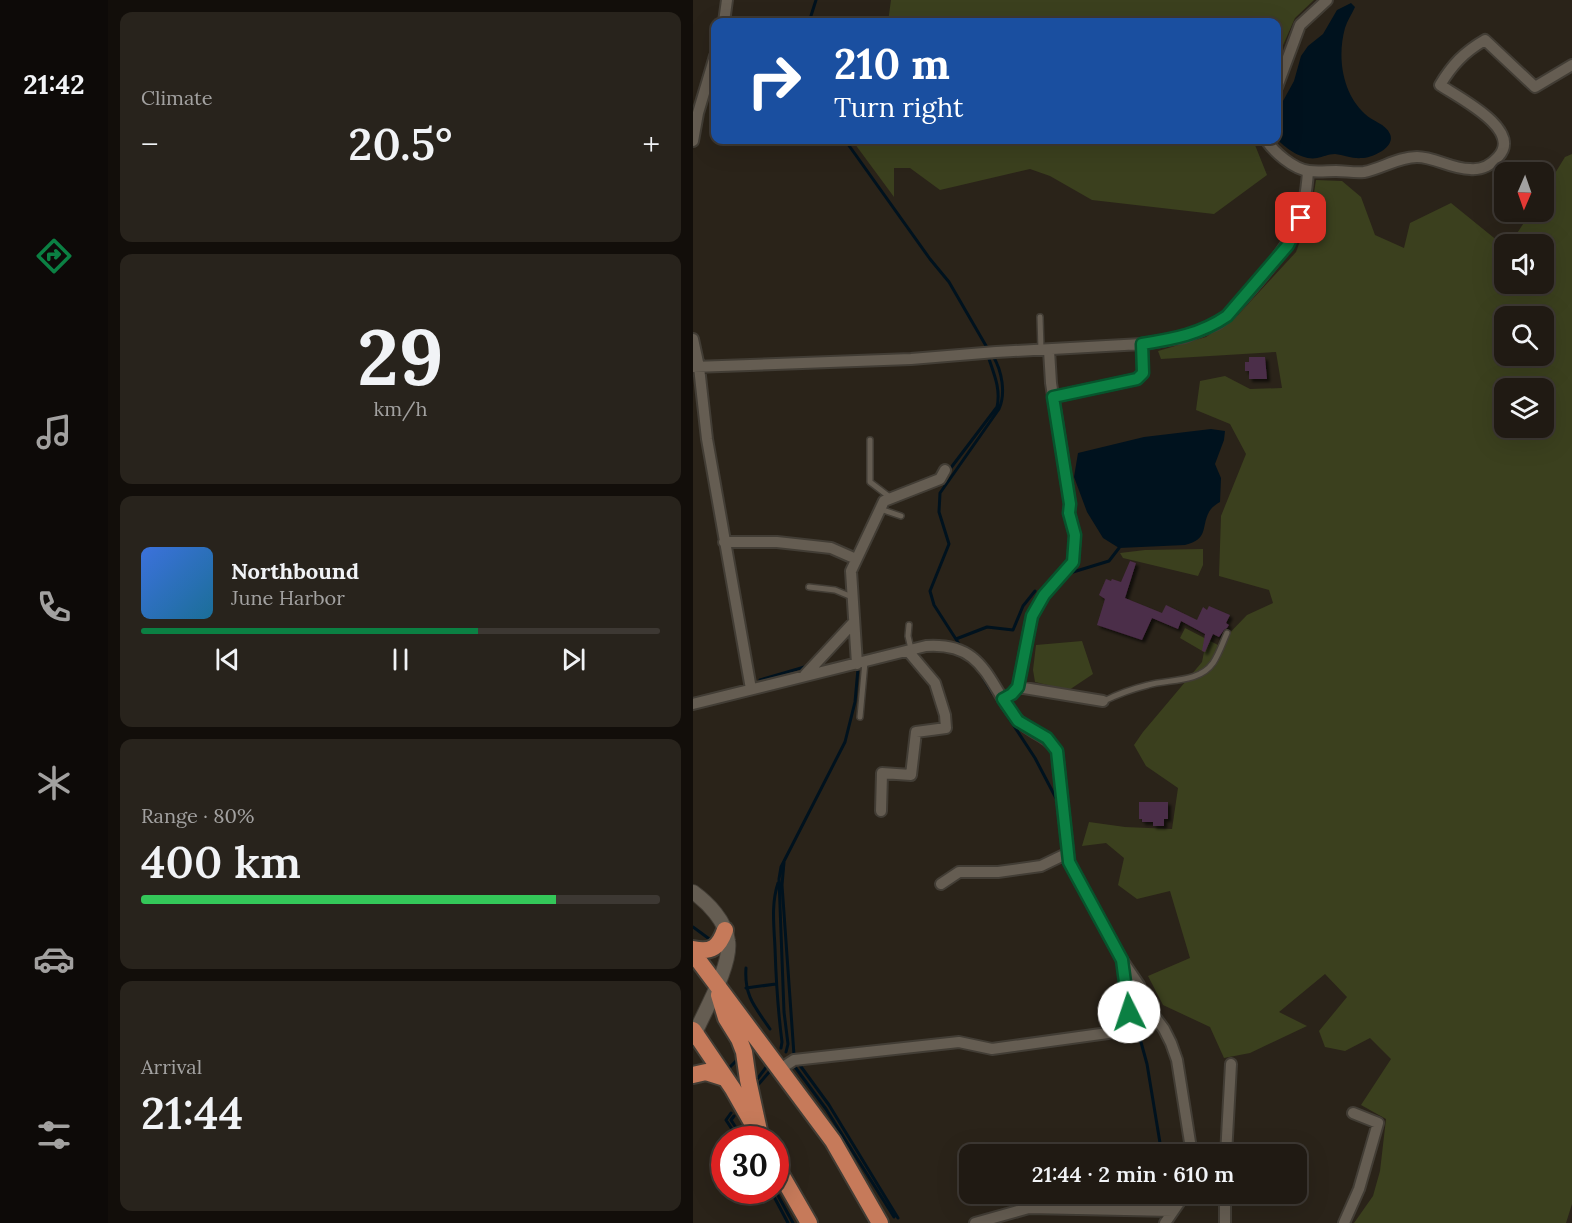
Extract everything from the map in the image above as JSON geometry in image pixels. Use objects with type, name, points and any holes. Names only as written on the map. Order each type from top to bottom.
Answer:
[{"type":"highway","points":[[693,951],[708,951],[715,948],[721,942],[725,930]]},
{"type":"highway","points":[[693,951],[833,1141],[880,1223]]},
{"type":"highway","points":[[716,985],[726,1018],[744,1052],[758,1126]]},
{"type":"highway","points":[[693,1032],[725,1078],[753,1126]]},
{"type":"highway","points":[[693,1075],[706,1072],[725,1078]]},
{"type":"highway","points":[[789,1188],[809,1223]]},
{"type":"street","points":[[725,18],[727,0]]},
{"type":"street","points":[[1281,76],[1300,25],[1327,0]]},
{"type":"street","points":[[1268,144],[1296,167],[1308,171],[1363,172],[1417,157],[1458,169],[1472,170],[1493,163],[1505,146],[1504,137],[1489,118],[1440,86],[1452,66],[1468,50],[1485,40],[1535,87],[1572,65]]},
{"type":"street","points":[[693,141],[711,70]]},
{"type":"street","points":[[696,367],[911,359],[1142,344],[1185,337],[1217,324],[1236,307],[1288,245],[1301,218],[1306,197],[1308,171]]},
{"type":"street","points":[[693,339],[724,542],[751,689]]},
{"type":"street","points":[[1053,397],[1137,379],[1143,373],[1142,344]]},
{"type":"street","points":[[1003,699],[1018,687],[1032,616],[1044,595],[1073,562],[1075,546],[1045,350]]},
{"type":"street","points":[[861,663],[852,597],[851,571],[856,559],[884,501],[940,479],[945,470]]},
{"type":"street","points":[[724,542],[777,542],[831,548],[856,559]]},
{"type":"street","points":[[804,675],[854,622]]},
{"type":"street","points":[[693,704],[804,675],[937,645],[964,653],[979,663],[1018,721],[1047,738],[1057,751],[1069,862],[1122,960],[1139,985],[1145,1002],[1164,1029],[1177,1060],[1190,1144]]},
{"type":"street","points":[[881,811],[882,773],[911,775],[916,732],[946,728],[945,715],[935,683],[910,651]]},
{"type":"street","points":[[1018,687],[1104,701]]},
{"type":"street","points":[[941,884],[959,872],[998,872],[1041,866],[1068,853]]},
{"type":"street","points":[[693,892],[704,900],[720,920],[728,939],[729,951],[716,985],[693,1032]]},
{"type":"street","points":[[780,1069],[794,1060],[960,1042],[992,1049],[1108,1033],[1122,1028],[1129,1012],[1122,960]]},
{"type":"street","points":[[1226,1144],[1231,1064]]},
{"type":"street","points":[[1344,1223],[1359,1189],[1378,1123],[1353,1113]]},
{"type":"street","points":[[1165,1223],[1178,1204]]},
{"type":"street","points":[[1225,1204],[1225,1223]]},
{"type":"street","points":[[975,1223],[1029,1208],[1173,1211]]},
{"type":"lane","points":[[1040,317],[1045,350]]},
{"type":"lane","points":[[870,440],[870,482],[891,498]]},
{"type":"lane","points":[[880,509],[901,516]]},
{"type":"lane","points":[[809,587],[835,590],[852,597]]},
{"type":"lane","points":[[909,625],[910,651]]},
{"type":"lane","points":[[1104,701],[1120,693],[1150,684],[1199,675],[1214,662],[1227,633]]},
{"type":"lane","points":[[860,717],[861,663]]},
{"type":"green space","points":[[891,0],[1314,0],[1295,18],[1281,50],[1281,18],[889,18]]},
{"type":"green space","points":[[855,144],[1255,144],[1267,175],[1214,214],[1092,200],[1050,176],[1030,169],[940,190],[910,168],[894,168],[894,197]]},
{"type":"green space","points":[[1572,154],[1572,1204],[1566,1223],[1354,1223],[1373,1196],[1380,1171],[1386,1119],[1361,1105],[1391,1059],[1370,1038],[1345,1051],[1325,1047],[1319,1031],[1347,997],[1325,974],[1279,1012],[1307,1026],[1250,1053],[1224,1058],[1210,1027],[1163,1005],[1148,976],[1190,958],[1170,891],[1137,899],[1118,885],[1124,858],[1106,843],[1082,846],[1089,822],[1125,827],[1172,829],[1178,788],[1146,766],[1134,745],[1202,662],[1204,652],[1180,638],[1185,628],[1218,645],[1247,615],[1273,603],[1269,590],[1219,576],[1221,516],[1246,454],[1230,424],[1196,410],[1200,381],[1225,376],[1250,389],[1282,388],[1276,352],[1161,359],[1158,351],[1206,337],[1238,315],[1296,252],[1311,212],[1316,180],[1342,181],[1361,197],[1375,235],[1404,248],[1410,223],[1451,203],[1494,238],[1494,294],[1554,294],[1554,234],[1517,234],[1524,222],[1554,222],[1554,175],[1565,157]]},
{"type":"green space","points":[[1203,549],[1203,565],[1198,576],[1123,558],[1120,553],[1145,550]]},
{"type":"green space","points":[[1082,641],[1093,674],[1069,690],[1035,682],[1033,670],[1036,645]]},
{"type":"water","points":[[1351,3],[1355,7],[1345,28],[1343,39],[1342,62],[1346,85],[1357,105],[1388,131],[1391,139],[1382,151],[1366,158],[1330,154],[1317,158],[1306,158],[1289,150],[1281,143],[1281,105],[1294,81],[1301,56],[1308,46],[1323,34],[1337,10]]},
{"type":"water","points":[[1211,429],[1225,431],[1215,464],[1221,478],[1220,502],[1210,511],[1201,536],[1185,545],[1119,548],[1103,538],[1087,512],[1074,477],[1078,453],[1144,437]]},
{"type":"building","points":[[1249,357],[1265,357],[1267,379],[1249,379],[1249,371],[1245,371],[1245,362],[1249,362]]},
{"type":"building","points":[[1130,561],[1136,563],[1125,598],[1162,613],[1166,605],[1197,620],[1203,607],[1207,610],[1209,606],[1230,615],[1226,623],[1229,625],[1227,628],[1219,637],[1213,634],[1205,652],[1202,651],[1205,634],[1181,621],[1178,629],[1152,618],[1142,640],[1097,625],[1105,599],[1099,595],[1106,579],[1121,582]]},
{"type":"building","points":[[1139,802],[1168,802],[1168,819],[1164,819],[1164,826],[1153,826],[1153,822],[1142,822],[1142,819],[1139,819]]},
{"type":"waterway","points":[[810,18],[816,0]]},
{"type":"waterway","points":[[848,144],[949,282],[989,351]]},
{"type":"waterway","points":[[950,469],[997,407],[995,375],[988,356]]},
{"type":"waterway","points":[[961,647],[934,605],[930,591],[949,544],[939,512],[940,493],[999,409],[1002,382],[993,356]]},
{"type":"waterway","points":[[1073,572],[1109,561],[1119,548]]},
{"type":"waterway","points":[[956,639],[987,627],[1013,630],[1023,606],[1035,591]]},
{"type":"waterway","points":[[760,680],[808,666]]},
{"type":"waterway","points":[[786,1052],[788,1044],[784,1012],[779,879],[781,867],[845,742],[855,702],[858,669]]},
{"type":"waterway","points":[[981,674],[993,694]]},
{"type":"waterway","points":[[1003,709],[1035,758],[1058,802]]},
{"type":"waterway","points":[[784,862],[782,885],[794,1055]]},
{"type":"waterway","points":[[778,883],[773,915],[781,1048]]},
{"type":"waterway","points":[[693,927],[712,941]]},
{"type":"waterway","points":[[746,968],[749,994],[770,1029]]},
{"type":"waterway","points":[[746,988],[776,984]]},
{"type":"waterway","points":[[1136,1024],[1147,1064],[1160,1144]]},
{"type":"waterway","points":[[730,1067],[739,1058]]},
{"type":"waterway","points":[[799,1064],[829,1105],[898,1218]]},
{"type":"waterway","points":[[755,1082],[767,1066]]},
{"type":"waterway","points":[[795,1067],[826,1109],[894,1217]]},
{"type":"waterway","points":[[757,1086],[770,1071]]},
{"type":"waterway","points":[[730,1126],[726,1120],[731,1113]]},
{"type":"waterway","points":[[734,1116],[731,1120],[735,1126]]},
{"type":"waterway","points":[[778,1204],[788,1223]]},
{"type":"waterway","points":[[783,1204],[793,1223]]},
{"type":"route","points":[[1129,1012],[1122,960],[1069,862],[1057,751],[1047,738],[1018,721],[1003,699],[1018,687],[1032,616],[1044,595],[1073,562],[1075,535],[1069,513],[1070,504],[1053,397],[1137,379],[1143,373],[1142,344],[1185,337],[1217,324],[1236,307],[1288,245],[1301,218]]}]
